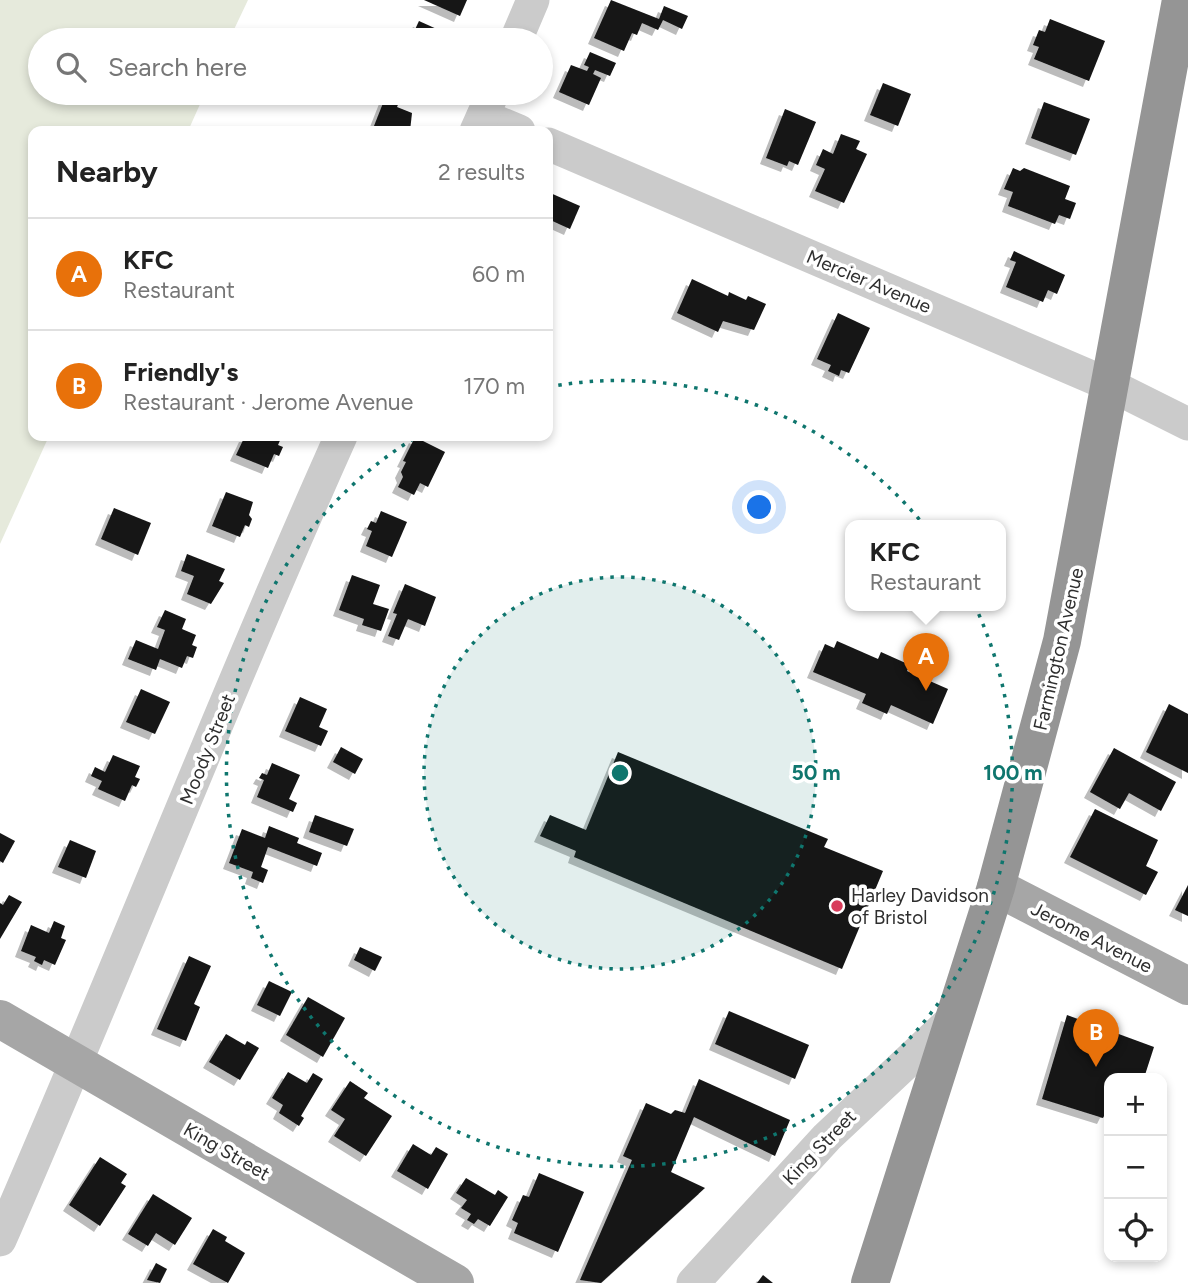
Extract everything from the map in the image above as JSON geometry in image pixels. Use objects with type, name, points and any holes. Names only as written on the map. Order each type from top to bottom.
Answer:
[{"type":"highway","name":"Farmington Avenue","points":[[870,1283],[996,887],[1062,641],[1181,0]]},
{"type":"main road","name":"Jerome Avenue","points":[[996,887],[1188,986]]},
{"type":"main road","name":"King Street","points":[[0,1019],[455,1283]]},
{"type":"street","points":[[521,28],[533,0]]},
{"type":"street","points":[[484,113],[509,126]]},
{"type":"street","name":"Mercier Avenue","points":[[553,146],[1110,385],[1188,424]]},
{"type":"street","name":"Moody Street","points":[[0,1240],[77,1065],[263,612],[339,441]]},
{"type":"street","name":"King Street","points":[[693,1283],[845,1119],[953,1019]]},
{"type":"shaded area","points":[[0,0],[248,0],[235,28],[28,28],[28,105],[200,105],[190,126],[28,126],[28,441],[47,441],[0,544]]},
{"type":"building","points":[[424,0],[467,0],[460,16]]},
{"type":"building","points":[[611,0],[659,19],[664,6],[688,16],[682,29],[663,20],[658,30],[642,23],[637,35],[632,33],[624,51],[594,38]]},
{"type":"building","points":[[1050,19],[1105,41],[1089,81],[1034,59],[1039,47],[1033,45],[1039,30],[1045,32]]},
{"type":"building","points":[[419,21],[434,28],[416,28]]},
{"type":"building","points":[[590,52],[616,63],[610,76],[595,70],[593,74],[601,78],[589,105],[559,92],[571,65],[587,71],[589,67],[584,65]]},
{"type":"building","points":[[883,83],[911,94],[898,126],[870,115]]},
{"type":"building","points":[[1044,102],[1090,119],[1076,155],[1031,138]]},
{"type":"building","points":[[382,105],[398,105],[397,107],[412,113],[411,126],[374,126]]},
{"type":"building","points":[[785,109],[816,122],[798,165],[789,161],[787,166],[766,158]]},
{"type":"building","points":[[841,134],[860,141],[856,149],[867,154],[844,203],[815,191],[825,169],[816,165],[823,149],[833,154]]},
{"type":"building","points":[[1013,168],[1020,171],[1024,168],[1070,186],[1065,199],[1076,203],[1070,219],[1059,215],[1055,224],[1008,206],[1013,192],[1004,189]]},
{"type":"building","points":[[553,194],[580,206],[570,229],[553,221]]},
{"type":"building","points":[[1014,251],[1065,275],[1057,294],[1048,290],[1043,302],[1006,287],[1016,262],[1010,260]]},
{"type":"building","points":[[692,279],[728,296],[729,292],[746,300],[748,296],[766,304],[754,330],[723,321],[718,332],[677,313]]},
{"type":"building","points":[[838,313],[870,328],[849,373],[841,370],[839,376],[828,371],[831,365],[817,359]]},
{"type":"building","points":[[243,441],[280,441],[278,445],[283,447],[279,456],[274,454],[268,468],[236,455]]},
{"type":"building","points":[[413,441],[423,441],[445,452],[428,487],[420,483],[414,495],[398,487],[406,462],[403,461]]},
{"type":"building","points":[[226,492],[253,502],[249,515],[252,519],[249,527],[245,525],[240,537],[212,526]]},
{"type":"building","points":[[114,508],[151,523],[138,555],[101,539]]},
{"type":"building","points":[[381,511],[407,522],[392,557],[366,546],[372,531],[367,529],[371,521],[376,523]]},
{"type":"building","points":[[187,554],[225,569],[219,581],[224,583],[211,604],[187,594],[194,576],[181,571]]},
{"type":"building","points":[[352,575],[380,585],[373,604],[389,609],[381,631],[362,625],[364,619],[339,610]]},
{"type":"building","points":[[405,584],[436,597],[425,626],[408,619],[399,640],[388,636],[397,614],[393,613]]},
{"type":"building","points":[[165,610],[186,619],[182,629],[196,635],[192,645],[197,647],[193,658],[187,656],[182,668],[160,659],[156,670],[128,659],[136,640],[158,649],[165,630],[157,627]]},
{"type":"building","points":[[837,641],[878,659],[881,652],[910,665],[907,671],[948,689],[933,724],[891,705],[887,714],[862,703],[866,694],[813,672],[825,644],[834,648]]},
{"type":"building","points":[[141,689],[170,702],[155,734],[126,722]]},
{"type":"building","points":[[300,697],[327,709],[319,727],[328,731],[321,746],[285,731]]},
{"type":"building","points":[[1169,704],[1188,714],[1188,773],[1146,752]]},
{"type":"building","points":[[341,747],[363,759],[355,774],[333,762]]},
{"type":"building","points":[[1114,748],[1176,782],[1161,811],[1129,793],[1120,809],[1090,792]]},
{"type":"building","points":[[618,752],[828,839],[824,847],[883,871],[842,969],[574,857],[576,851],[540,836],[550,815],[586,830]]},
{"type":"building","points":[[113,755],[140,766],[135,777],[140,779],[136,787],[132,785],[125,801],[98,789],[102,781],[91,776],[95,767],[105,772]]},
{"type":"building","points":[[272,763],[300,775],[289,799],[297,803],[293,812],[257,797],[264,780],[259,778],[262,773],[267,775]]},
{"type":"building","points":[[1095,809],[1158,840],[1146,866],[1158,872],[1146,895],[1070,857]]},
{"type":"building","points":[[315,815],[354,829],[347,846],[309,832]]},
{"type":"building","points":[[269,826],[299,838],[297,843],[322,853],[317,866],[268,847],[261,867],[268,870],[263,883],[251,878],[253,872],[229,863],[242,829],[265,838]]},
{"type":"building","points":[[0,833],[15,841],[3,863],[0,861]]},
{"type":"building","points":[[70,840],[96,851],[86,878],[58,867]]},
{"type":"building","points":[[1188,885],[1188,916],[1175,910]]},
{"type":"building","points":[[9,895],[22,902],[0,939],[0,903],[3,905]]},
{"type":"building","points":[[54,921],[65,926],[61,938],[66,940],[55,965],[44,960],[42,965],[34,961],[36,957],[21,951],[31,925],[49,933]]},
{"type":"building","points":[[360,947],[382,957],[375,971],[354,960]]},
{"type":"building","points":[[189,956],[211,966],[194,1004],[200,1007],[186,1041],[157,1029]]},
{"type":"building","points":[[269,981],[292,992],[280,1016],[257,1005]]},
{"type":"building","points":[[308,997],[345,1018],[323,1057],[286,1035]]},
{"type":"building","points":[[729,1011],[809,1045],[795,1079],[715,1044]]},
{"type":"building","points":[[1067,1015],[1154,1047],[1146,1073],[1104,1073],[1103,1118],[1042,1099]]},
{"type":"building","points":[[226,1034],[245,1045],[247,1041],[259,1048],[240,1080],[209,1062]]},
{"type":"building","points":[[288,1072],[307,1083],[313,1073],[323,1079],[301,1116],[304,1118],[299,1126],[279,1113],[283,1105],[272,1098]]},
{"type":"building","points":[[699,1079],[790,1120],[775,1156],[694,1117],[671,1172],[705,1188],[601,1283],[580,1280],[632,1160],[623,1156],[646,1103],[671,1114],[675,1110],[685,1113]]},
{"type":"building","points":[[350,1081],[368,1093],[364,1098],[392,1116],[366,1156],[334,1136],[345,1119],[331,1110]]},
{"type":"building","points":[[413,1144],[431,1155],[436,1147],[448,1154],[428,1189],[397,1171]]},
{"type":"building","points":[[100,1157],[127,1174],[121,1183],[126,1186],[100,1226],[69,1205]]},
{"type":"building","points":[[539,1173],[584,1192],[558,1252],[514,1233],[518,1223],[512,1220],[523,1195],[529,1197]]},
{"type":"building","points":[[466,1178],[495,1195],[498,1190],[508,1197],[490,1226],[478,1219],[474,1224],[467,1220],[471,1214],[461,1208],[467,1200],[456,1193]]},
{"type":"building","points":[[153,1194],[192,1218],[175,1245],[156,1233],[148,1246],[128,1234]]},
{"type":"building","points":[[213,1229],[227,1237],[225,1241],[245,1253],[228,1283],[193,1264]]},
{"type":"building","points":[[156,1263],[167,1269],[160,1283],[147,1280]]},
{"type":"building","points":[[763,1275],[773,1283],[757,1283]]},
{"type":"place","name":"KFC","points":[[926,691]]},
{"type":"place","name":"Harley Davidson of Bristol","points":[[837,906]]},
{"type":"place","name":"Friendly's","points":[[1096,1067]]}]
